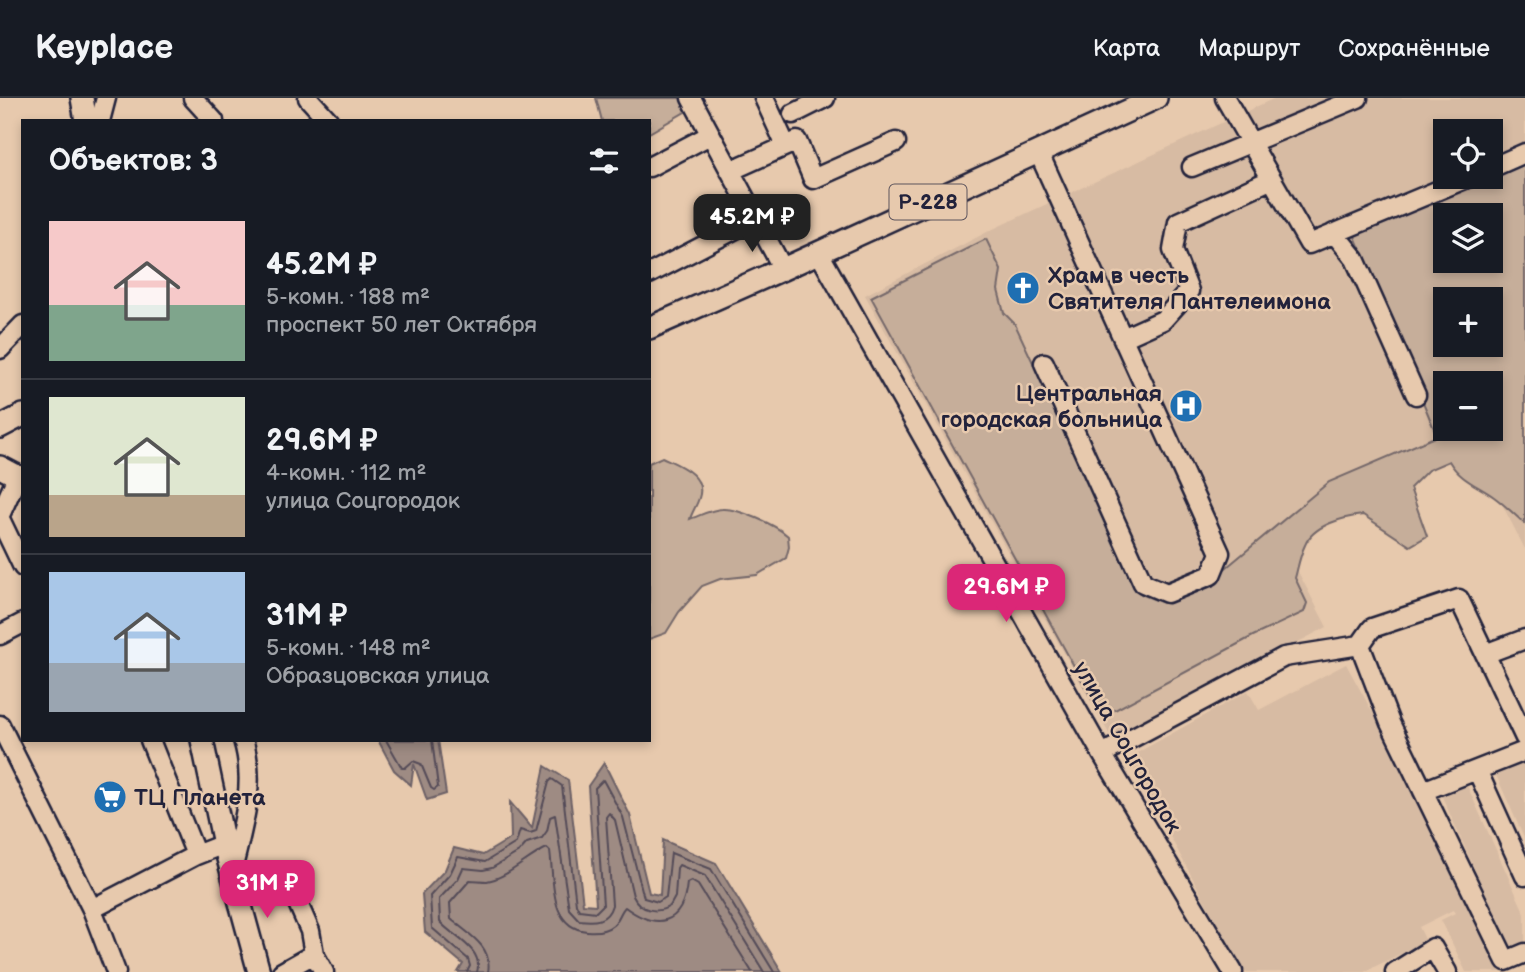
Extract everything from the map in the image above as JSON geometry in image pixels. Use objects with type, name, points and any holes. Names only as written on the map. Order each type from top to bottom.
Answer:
[{"type":"main road","points":[[82,98],[86,119]]},
{"type":"main road","name":"Р-228","points":[[651,327],[1156,98]]},
{"type":"main road","points":[[0,427],[21,416]]},
{"type":"main road","points":[[202,742],[224,844],[259,972]]},
{"type":"street","points":[[101,119],[106,98]]},
{"type":"street","points":[[193,98],[212,119]]},
{"type":"street","points":[[308,98],[327,119]]},
{"type":"street","points":[[691,98],[783,269]]},
{"type":"street","points":[[764,98],[786,146]]},
{"type":"street","points":[[793,114],[825,98]]},
{"type":"street","points":[[1225,98],[1309,244],[1441,189]]},
{"type":"street","points":[[1192,167],[1358,98]]},
{"type":"street","points":[[651,166],[710,135]]},
{"type":"street","points":[[730,171],[797,141],[813,179],[896,142]]},
{"type":"street","points":[[1038,151],[1220,553],[1211,575],[1167,593],[1143,583],[1044,363]]},
{"type":"street","points":[[1503,163],[1525,153]]},
{"type":"street","points":[[1123,338],[1163,320],[1189,291],[1173,250],[1178,222],[1270,180]]},
{"type":"street","points":[[651,273],[755,219]]},
{"type":"street","points":[[1334,233],[1355,260],[1416,395]]},
{"type":"street","name":"улица Соцгородок","points":[[819,253],[1102,754],[1233,972]]},
{"type":"street","points":[[0,349],[21,327]]},
{"type":"street","points":[[14,474],[0,517],[21,563]]},
{"type":"street","points":[[1102,754],[1284,657],[1360,645],[1372,628],[1459,599],[1525,738]]},
{"type":"street","points":[[0,635],[21,624]]},
{"type":"street","points":[[1485,654],[1525,639]]},
{"type":"street","points":[[1360,645],[1390,723],[1506,961],[1525,953]]},
{"type":"street","points":[[0,725],[92,909],[116,972]]},
{"type":"street","points":[[151,742],[196,855]]},
{"type":"street","points":[[243,742],[250,774],[234,875],[267,883],[289,883],[310,932],[314,954],[324,972]]},
{"type":"street","points":[[1423,791],[1525,751]]},
{"type":"street","points":[[1477,770],[1525,876]]},
{"type":"street","points":[[92,909],[196,855],[224,844]]},
{"type":"street","points":[[1395,972],[1433,948],[1447,972]]},
{"type":"street","points":[[282,972],[314,954]]},
{"type":"shaded area","points":[[596,98],[685,98],[690,109],[651,132],[651,119],[601,119]]},
{"type":"shaded area","name":"Центральная городская больница","points":[[1275,98],[1525,98],[1525,549],[1473,448],[1282,541],[1327,627],[1112,739],[865,295],[993,229]]},
{"type":"shaded area","points":[[1525,161],[1525,524],[1494,497],[1464,478],[1449,461],[1428,470],[1410,488],[1427,536],[1410,546],[1363,515],[1338,520],[1322,527],[1305,545],[1295,578],[1307,603],[1304,612],[1253,636],[1102,717],[871,297],[986,239],[1001,270],[998,290],[1004,313],[1015,324],[1141,594],[1163,603],[1209,582],[1329,482],[1433,438],[1433,441],[1503,441],[1503,371],[1433,371],[1433,426],[1354,234],[1459,189],[1503,189],[1503,170]]},
{"type":"shaded area","points":[[662,457],[683,467],[695,477],[700,490],[690,519],[718,509],[737,511],[775,527],[788,536],[789,547],[786,558],[757,575],[720,579],[702,586],[679,612],[666,633],[651,638],[651,462]]},
{"type":"shaded area","points":[[1346,664],[1385,735],[1501,972],[1466,972],[1441,920],[1455,913],[1453,910],[1419,927],[1426,941],[1364,972],[1243,972],[1128,758],[1248,691],[1259,710]]},
{"type":"shaded area","points":[[1520,756],[1525,767],[1525,840],[1493,768]]},
{"type":"shaded area","points":[[1465,781],[1525,914],[1525,941],[1510,948],[1440,792]]},
{"type":"water","points":[[379,742],[438,742],[446,794],[427,800],[414,764],[411,785],[394,770]]},
{"type":"water","points":[[604,763],[630,815],[649,893],[660,895],[663,840],[716,863],[782,972],[458,972],[463,964],[425,932],[422,894],[445,870],[454,848],[483,855],[511,838],[510,802],[532,828],[545,766],[568,780],[583,904],[596,905],[588,786]]},
{"type":"place","name":"Храм в честь Святителя Пантелеимона","points":[[1023,288]]},
{"type":"place","name":"Центральная городская больница","points":[[1186,406]]},
{"type":"place","name":"ТЦ Планета","points":[[110,797]]}]
